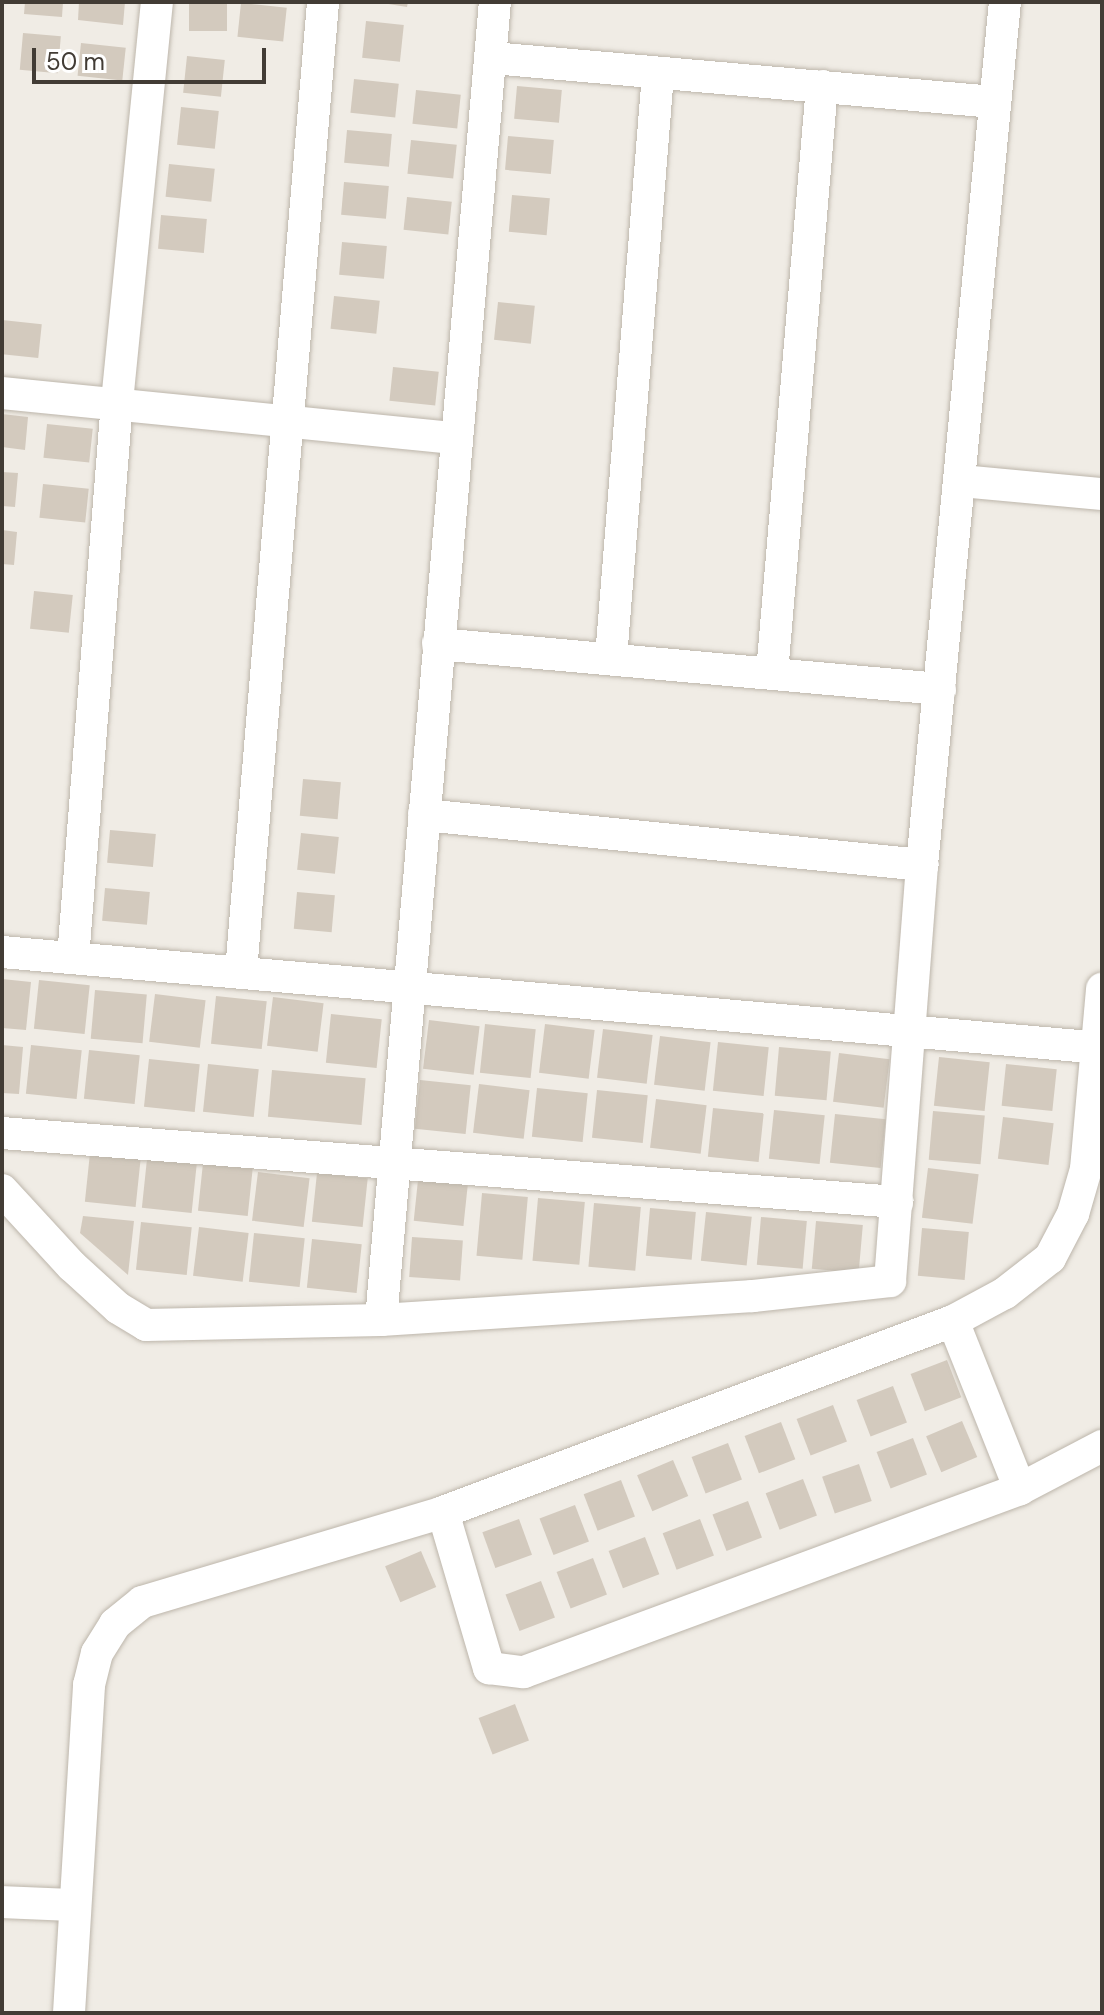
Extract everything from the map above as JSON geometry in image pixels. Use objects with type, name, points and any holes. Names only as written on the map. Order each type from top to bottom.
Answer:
[{"type":"street","points":[[73,958],[117,402],[157,2]]},
{"type":"street","points":[[241,971],[323,2]]},
{"type":"street","points":[[381,1320],[495,2]]},
{"type":"street","points":[[2,1190],[83,1276],[118,1308],[146,1325],[381,1320],[753,1296],[890,1281],[912,1031],[922,865],[1005,2]]},
{"type":"street","points":[[492,58],[994,102]]},
{"type":"street","points":[[611,658],[658,74]]},
{"type":"street","points":[[772,673],[822,86]]},
{"type":"street","points":[[2,393],[456,438]]},
{"type":"street","points":[[961,481],[1102,494]]},
{"type":"street","points":[[438,644],[940,689]]},
{"type":"street","points":[[424,815],[922,865]]},
{"type":"street","points":[[2,952],[1100,1048]]},
{"type":"street","points":[[69,2013],[89,1685],[97,1653],[115,1624],[142,1602],[443,1512],[953,1321],[1005,1293],[1050,1258],[1073,1214],[1086,1169],[1100,1048],[1102,989]]},
{"type":"street","points":[[2,1133],[897,1202]]},
{"type":"street","points":[[953,1321],[1020,1489]]},
{"type":"street","points":[[443,1512],[489,1668],[524,1672],[1020,1489],[1102,1446]]},
{"type":"street","points":[[2,1902],[74,1905]]},
{"type":"building","points":[[25,2],[63,2],[62,17],[24,14]]},
{"type":"building","points":[[79,2],[125,2],[123,25],[78,20]]},
{"type":"building","points":[[189,2],[227,2],[227,31],[189,31]]},
{"type":"building","points":[[376,2],[408,2],[407,7]]},
{"type":"building","points":[[241,3],[287,8],[283,42],[237,37]]},
{"type":"building","points":[[366,21],[404,25],[400,62],[362,58]]},
{"type":"building","points":[[23,33],[61,36],[58,73],[20,70]]},
{"type":"building","points":[[81,43],[126,48],[122,81],[78,76]]},
{"type":"building","points":[[187,56],[225,60],[221,97],[183,93]]},
{"type":"building","points":[[354,79],[399,84],[395,118],[350,113]]},
{"type":"building","points":[[517,86],[562,90],[559,123],[514,119]]},
{"type":"building","points":[[416,90],[461,95],[457,129],[412,124]]},
{"type":"building","points":[[181,107],[219,111],[215,149],[177,145]]},
{"type":"building","points":[[347,130],[392,134],[389,167],[344,163]]},
{"type":"building","points":[[508,136],[554,140],[551,174],[505,170]]},
{"type":"building","points":[[411,140],[457,145],[453,179],[407,174]]},
{"type":"building","points":[[169,164],[215,169],[211,202],[166,197]]},
{"type":"building","points":[[344,182],[389,186],[386,219],[341,215]]},
{"type":"building","points":[[512,195],[550,198],[547,235],[509,232]]},
{"type":"building","points":[[407,197],[452,202],[448,235],[404,230]]},
{"type":"building","points":[[161,215],[207,219],[204,253],[158,249]]},
{"type":"building","points":[[342,242],[387,246],[384,279],[339,275]]},
{"type":"building","points":[[334,296],[380,301],[376,334],[331,329]]},
{"type":"building","points":[[498,302],[535,306],[531,344],[494,340]]},
{"type":"building","points":[[2,320],[42,324],[38,358],[2,354]]},
{"type":"building","points":[[393,367],[439,372],[435,406],[389,401]]},
{"type":"building","points":[[2,414],[28,417],[25,450],[2,447]]},
{"type":"building","points":[[47,424],[93,429],[89,463],[43,458]]},
{"type":"building","points":[[2,472],[18,473],[15,507],[2,506]]},
{"type":"building","points":[[43,484],[89,489],[85,523],[39,518]]},
{"type":"building","points":[[2,530],[17,532],[14,565],[2,564]]},
{"type":"building","points":[[34,591],[73,595],[69,633],[30,629]]},
{"type":"building","points":[[303,779],[341,782],[338,819],[300,816]]},
{"type":"building","points":[[110,830],[156,834],[153,867],[107,863]]},
{"type":"building","points":[[301,833],[339,837],[335,874],[297,870]]},
{"type":"building","points":[[105,888],[150,892],[147,925],[102,921]]},
{"type":"building","points":[[297,892],[335,895],[332,932],[294,929]]},
{"type":"building","points":[[2,979],[31,982],[26,1030],[2,1028]]},
{"type":"building","points":[[39,980],[90,985],[85,1034],[34,1029]]},
{"type":"building","points":[[95,990],[147,995],[143,1043],[91,1039]]},
{"type":"building","points":[[155,994],[206,1000],[200,1048],[149,1042]]},
{"type":"building","points":[[216,996],[267,1001],[262,1049],[211,1044]]},
{"type":"building","points":[[273,997],[324,1003],[318,1052],[267,1046]]},
{"type":"building","points":[[331,1014],[382,1019],[377,1068],[326,1063]]},
{"type":"building","points":[[429,1020],[480,1026],[474,1075],[423,1069]]},
{"type":"building","points":[[485,1024],[536,1029],[531,1078],[480,1073]]},
{"type":"building","points":[[545,1024],[595,1030],[589,1079],[539,1073]]},
{"type":"building","points":[[603,1029],[653,1035],[647,1084],[597,1078]]},
{"type":"building","points":[[660,1036],[711,1042],[705,1091],[654,1085]]},
{"type":"building","points":[[718,1042],[769,1047],[764,1096],[713,1091]]},
{"type":"building","points":[[2,1045],[23,1047],[19,1094],[2,1093]]},
{"type":"building","points":[[31,1045],[82,1050],[77,1099],[26,1094]]},
{"type":"building","points":[[779,1047],[831,1052],[827,1100],[775,1096]]},
{"type":"building","points":[[89,1050],[140,1055],[135,1104],[84,1099]]},
{"type":"building","points":[[839,1053],[890,1059],[884,1108],[833,1102]]},
{"type":"building","points":[[939,1057],[990,1062],[985,1111],[934,1106]]},
{"type":"building","points":[[149,1059],[200,1064],[195,1112],[144,1107]]},
{"type":"building","points":[[208,1064],[259,1069],[254,1117],[203,1112]]},
{"type":"building","points":[[1006,1064],[1057,1069],[1052,1111],[1002,1106]]},
{"type":"building","points":[[272,1070],[366,1078],[362,1125],[268,1117]]},
{"type":"building","points":[[420,1080],[471,1085],[466,1134],[415,1129]]},
{"type":"building","points":[[479,1084],[530,1090],[524,1139],[473,1133]]},
{"type":"building","points":[[537,1088],[588,1093],[583,1142],[532,1137]]},
{"type":"building","points":[[597,1090],[648,1095],[643,1143],[592,1138]]},
{"type":"building","points":[[656,1099],[707,1105],[701,1154],[650,1148]]},
{"type":"building","points":[[713,1108],[764,1113],[759,1162],[708,1157]]},
{"type":"building","points":[[774,1110],[825,1115],[820,1164],[769,1159]]},
{"type":"building","points":[[933,1111],[985,1116],[981,1164],[929,1160]]},
{"type":"building","points":[[835,1114],[886,1119],[881,1168],[830,1163]]},
{"type":"building","points":[[1003,1117],[1054,1123],[1049,1165],[998,1159]]},
{"type":"building","points":[[90,1153],[141,1158],[136,1207],[85,1202]]},
{"type":"building","points":[[147,1159],[197,1164],[192,1213],[142,1208]]},
{"type":"building","points":[[203,1163],[253,1168],[248,1216],[198,1211]]},
{"type":"building","points":[[928,1168],[979,1174],[973,1224],[922,1218]]},
{"type":"building","points":[[258,1172],[310,1178],[304,1227],[252,1221]]},
{"type":"building","points":[[317,1173],[368,1178],[363,1227],[312,1222]]},
{"type":"building","points":[[418,1180],[468,1185],[463,1226],[414,1221]]},
{"type":"building","points":[[482,1193],[528,1197],[522,1260],[477,1256]]},
{"type":"building","points":[[538,1198],[585,1202],[579,1265],[533,1261]]},
{"type":"building","points":[[594,1203],[641,1207],[635,1271],[588,1267]]},
{"type":"building","points":[[650,1208],[696,1212],[692,1260],[646,1256]]},
{"type":"building","points":[[706,1212],[752,1217],[747,1266],[701,1261]]},
{"type":"building","points":[[83,1216],[134,1221],[128,1275],[80,1233]]},
{"type":"building","points":[[761,1217],[807,1221],[803,1269],[757,1265]]},
{"type":"building","points":[[816,1221],[863,1225],[859,1273],[812,1269]]},
{"type":"building","points":[[141,1222],[192,1227],[187,1275],[136,1270]]},
{"type":"building","points":[[199,1227],[249,1233],[243,1282],[193,1276]]},
{"type":"building","points":[[922,1228],[969,1232],[965,1280],[918,1276]]},
{"type":"building","points":[[254,1233],[305,1238],[300,1287],[249,1282]]},
{"type":"building","points":[[412,1237],[463,1241],[460,1280],[409,1277]]},
{"type":"building","points":[[312,1239],[362,1244],[357,1293],[307,1288]]},
{"type":"building","points":[[947,1360],[961,1397],[925,1411],[911,1374]]},
{"type":"building","points":[[893,1386],[907,1422],[871,1436],[857,1400]]},
{"type":"building","points":[[833,1405],[847,1441],[811,1455],[797,1419]]},
{"type":"building","points":[[962,1421],[977,1457],[941,1472],[926,1436]]},
{"type":"building","points":[[781,1422],[795,1459],[759,1473],[745,1436]]},
{"type":"building","points":[[913,1438],[927,1474],[891,1488],[877,1452]]},
{"type":"building","points":[[728,1443],[742,1479],[706,1493],[692,1457]]},
{"type":"building","points":[[673,1460],[688,1496],[652,1511],[637,1475]]},
{"type":"building","points":[[859,1464],[872,1501],[835,1514],[822,1477]]},
{"type":"building","points":[[803,1479],[817,1515],[780,1530],[766,1493]]},
{"type":"building","points":[[621,1480],[635,1516],[598,1531],[584,1494]]},
{"type":"building","points":[[748,1501],[762,1537],[727,1551],[713,1515]]},
{"type":"building","points":[[575,1505],[589,1541],[554,1555],[540,1519]]},
{"type":"building","points":[[519,1519],[532,1555],[495,1568],[482,1532]]},
{"type":"building","points":[[700,1519],[714,1555],[677,1570],[663,1533]]},
{"type":"building","points":[[645,1537],[659,1574],[623,1588],[609,1551]]},
{"type":"building","points":[[421,1551],[436,1587],[400,1602],[385,1566]]},
{"type":"building","points":[[593,1558],[607,1594],[571,1608],[557,1572]]},
{"type":"building","points":[[541,1581],[555,1617],[520,1631],[506,1595]]},
{"type":"building","points":[[515,1704],[529,1740],[493,1754],[479,1718]]}]
